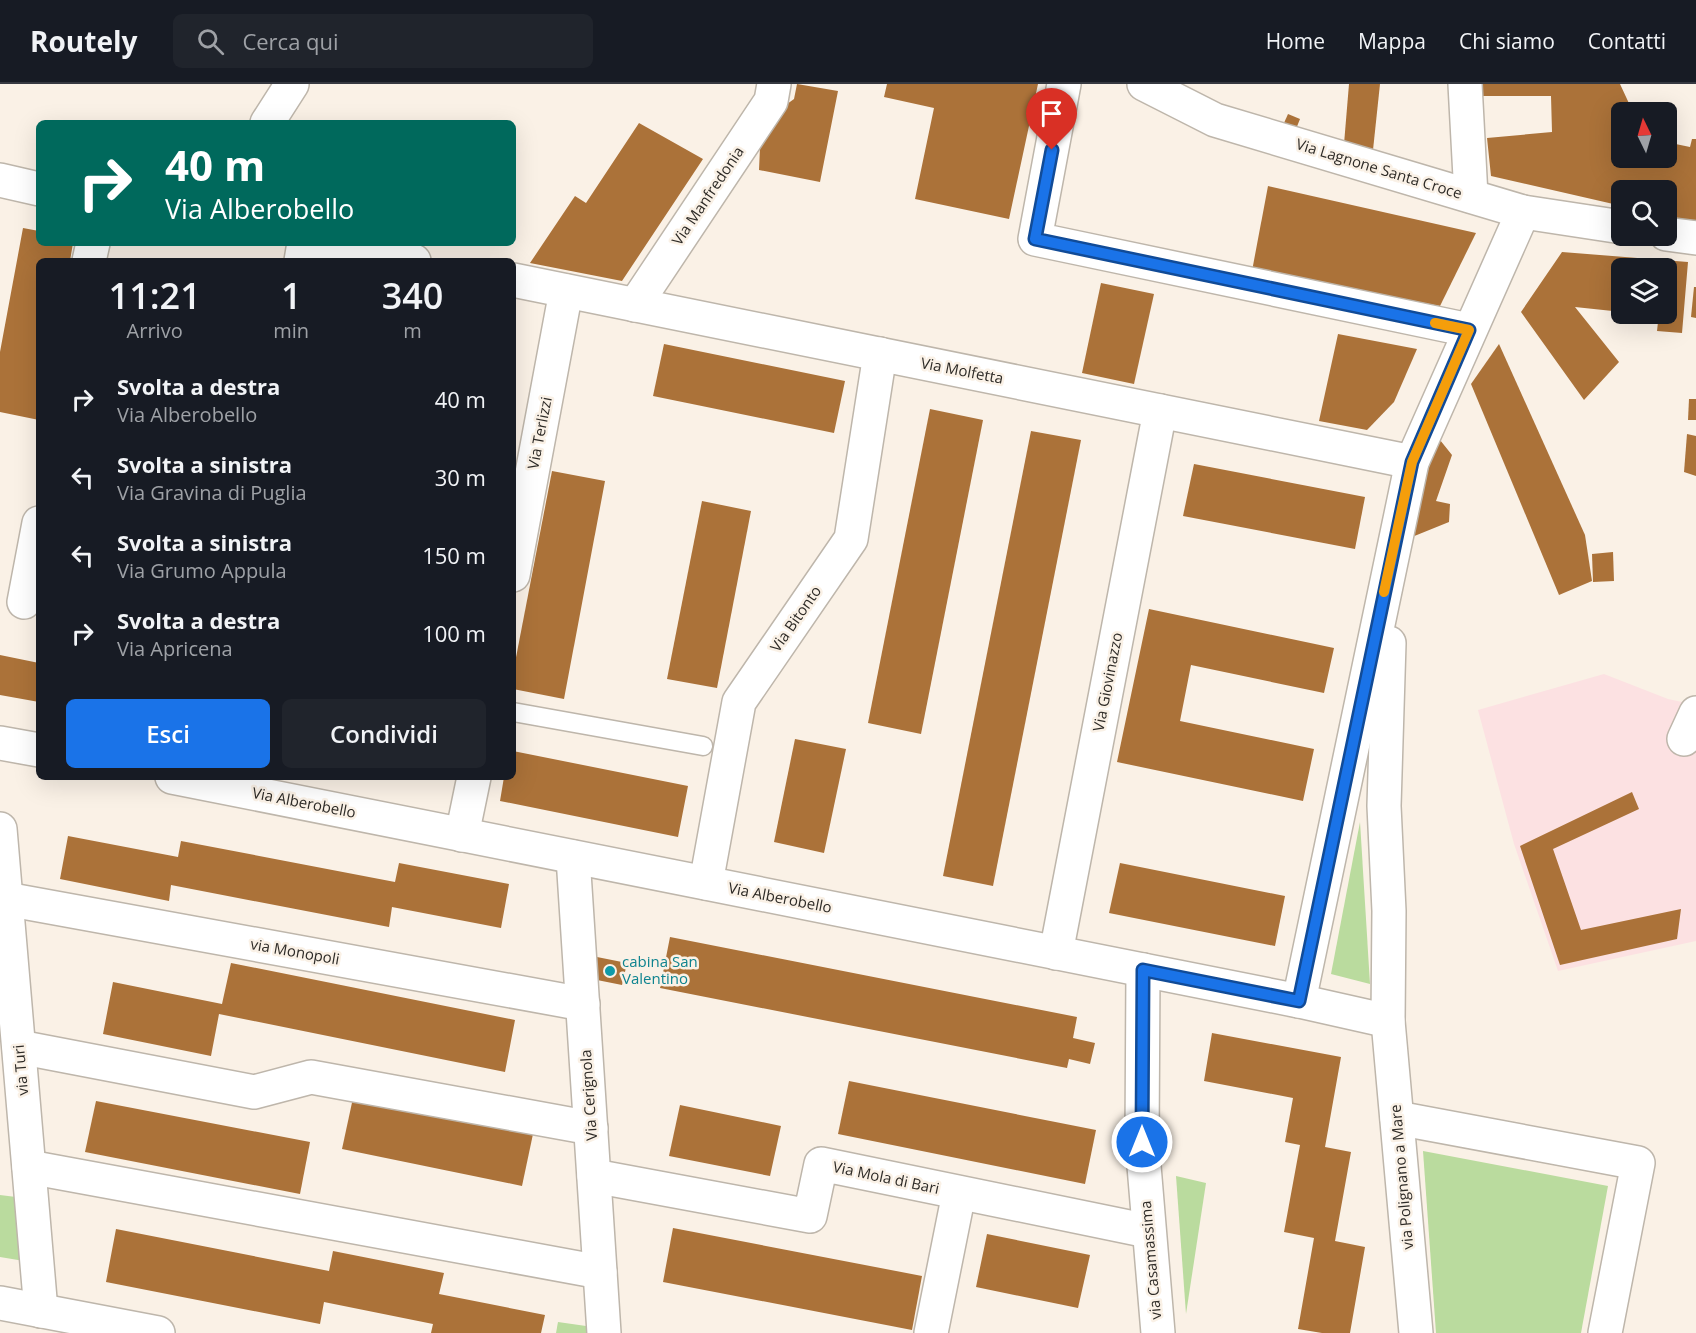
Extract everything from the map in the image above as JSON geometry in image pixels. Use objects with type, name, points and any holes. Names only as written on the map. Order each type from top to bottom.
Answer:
[{"type":"street","points":[[269,120],[292,84]]},
{"type":"street","name":"Via Manfredonia","points":[[635,305],[771,101],[774,84]]},
{"type":"street","points":[[1064,84],[1035,239],[1469,330]]},
{"type":"street","name":"Via Lagnone Santa Croce","points":[[1144,84],[1215,120],[1523,212],[1611,225]]},
{"type":"street","points":[[1465,84],[1471,196]]},
{"type":"street","points":[[0,180],[36,188]]},
{"type":"street","points":[[1299,1001],[1412,462],[1523,212]]},
{"type":"street","points":[[1677,235],[1696,238]]},
{"type":"street","points":[[337,246],[399,258]]},
{"type":"street","name":"Via Molfetta","points":[[516,281],[1412,462]]},
{"type":"street","name":"Via Terlizzi","points":[[516,559],[566,291]]},
{"type":"street","name":"Via Bitonto","points":[[706,883],[739,702],[851,539],[880,354]]},
{"type":"street","name":"Via Giovinazzo","points":[[1056,953],[1160,411]]},
{"type":"street","points":[[24,602],[36,539]]},
{"type":"street","name":"via Polignano a Mare","points":[[1392,556],[1384,806],[1389,911],[1388,1021],[1416,1333]]},
{"type":"street","points":[[0,742],[36,749]]},
{"type":"street","name":"Via Alberobello","points":[[187,780],[1299,1001],[1388,1021]]},
{"type":"street","points":[[462,835],[473,780]]},
{"type":"street","name":"via Turi","points":[[0,829],[6,899],[13,1054],[29,1167],[41,1311]]},
{"type":"street","name":"Via Cerignola","points":[[573,857],[604,1333]]},
{"type":"street","name":"via Monopoli","points":[[6,899],[583,1004]]},
{"type":"street","name":"via Casamassima","points":[[1143,970],[1142,1142],[1158,1333]]},
{"type":"street","points":[[13,1054],[254,1092],[311,1077],[591,1128]]},
{"type":"street","points":[[1397,1118],[1638,1164],[1605,1333]]},
{"type":"street","name":"Via Mola di Bari","points":[[594,1176],[810,1216],[821,1164],[1148,1231]]},
{"type":"street","points":[[29,1167],[600,1272]]},
{"type":"street","points":[[931,1333],[959,1193]]},
{"type":"street","points":[[0,1303],[158,1333]]},
{"type":"lane","points":[[516,713],[703,746]]},
{"type":"shaded area","points":[[1604,674],[1668,699],[1696,705],[1696,941],[1558,971],[1514,844],[1478,710]]},
{"type":"green space","points":[[1360,822],[1370,984],[1331,974]]},
{"type":"green space","points":[[1423,1151],[1608,1186],[1581,1333],[1436,1333]]},
{"type":"green space","points":[[1176,1176],[1206,1183],[1186,1314]]},
{"type":"green space","points":[[0,1195],[16,1197],[24,1261],[0,1257]]},
{"type":"green space","points":[[558,1322],[586,1326],[586,1333],[556,1333]]},
{"type":"building","points":[[797,84],[838,91],[820,182],[759,170],[760,147],[783,107],[794,99]]},
{"type":"building","points":[[887,84],[1038,84],[1009,219],[915,199],[934,108],[884,97]]},
{"type":"building","points":[[1349,84],[1380,84],[1373,150],[1344,144]]},
{"type":"building","points":[[1482,84],[1620,84],[1628,102],[1611,102],[1611,168],[1677,168],[1677,144],[1690,147],[1692,139],[1696,139],[1696,223],[1677,219],[1677,180],[1611,180],[1611,203],[1491,176],[1487,138],[1552,132],[1551,96],[1483,96]]},
{"type":"building","points":[[1288,114],[1300,119],[1296,129],[1284,123]]},
{"type":"building","points":[[639,123],[703,159],[622,281],[530,263],[575,196],[586,203]]},
{"type":"building","points":[[1268,186],[1476,233],[1440,306],[1252,271]]},
{"type":"building","points":[[23,228],[36,230],[36,246],[72,246],[70,258],[36,258],[36,419],[0,412],[0,352]]},
{"type":"building","points":[[1562,252],[1638,258],[1611,258],[1611,311],[1575,307],[1619,362],[1584,400],[1521,312]]},
{"type":"building","points":[[1677,261],[1688,262],[1682,333],[1657,331],[1658,324],[1677,324]]},
{"type":"building","points":[[1101,283],[1154,294],[1134,384],[1082,373]]},
{"type":"building","points":[[1694,287],[1696,287],[1696,318],[1691,317]]},
{"type":"building","points":[[1338,334],[1417,349],[1394,402],[1367,430],[1319,421]]},
{"type":"building","points":[[664,344],[845,381],[834,433],[653,396]]},
{"type":"building","points":[[1499,344],[1585,535],[1592,581],[1559,595],[1471,384]]},
{"type":"building","points":[[1689,399],[1696,399],[1696,420],[1688,420]]},
{"type":"building","points":[[930,409],[983,420],[921,734],[868,723]]},
{"type":"building","points":[[1031,431],[1081,440],[993,886],[943,876]]},
{"type":"building","points":[[1687,434],[1696,436],[1696,476],[1684,472]]},
{"type":"building","points":[[1440,440],[1452,455],[1436,501],[1450,504],[1449,522],[1407,539],[1419,488]]},
{"type":"building","points":[[1194,464],[1365,497],[1355,549],[1183,516]]},
{"type":"building","points":[[552,471],[605,481],[564,699],[516,690],[516,657]]},
{"type":"building","points":[[702,501],[751,511],[717,688],[667,679]]},
{"type":"building","points":[[1613,552],[1614,581],[1593,582],[1592,554]]},
{"type":"building","points":[[1149,609],[1334,648],[1324,693],[1191,665],[1180,721],[1314,749],[1303,801],[1117,762]]},
{"type":"building","points":[[0,655],[36,662],[36,701],[0,695]]},
{"type":"building","points":[[795,739],[846,749],[824,853],[774,842]]},
{"type":"building","points":[[516,752],[688,786],[678,837],[500,801],[504,780],[516,780]]},
{"type":"building","points":[[1632,792],[1639,809],[1553,849],[1581,930],[1681,909],[1677,939],[1560,965],[1520,846]]},
{"type":"building","points":[[68,836],[178,857],[181,841],[395,882],[399,863],[509,884],[501,928],[392,907],[389,927],[171,885],[169,901],[60,879]]},
{"type":"building","points":[[1120,863],[1285,896],[1275,946],[1109,913]]},
{"type":"building","points":[[670,937],[1077,1017],[1073,1038],[1095,1043],[1090,1064],[1069,1059],[1067,1068],[660,988]]},
{"type":"building","name":"cabina San Valentino","points":[[597,957],[627,963],[622,985],[592,979]]},
{"type":"building","points":[[231,963],[515,1020],[505,1072],[219,1014],[211,1056],[103,1034],[113,982],[222,1004]]},
{"type":"building","points":[[1212,1033],[1341,1057],[1325,1147],[1351,1152],[1335,1241],[1365,1247],[1350,1333],[1322,1333],[1298,1329],[1314,1238],[1284,1232],[1300,1145],[1285,1142],[1293,1098],[1204,1081]]},
{"type":"building","points":[[849,1081],[1096,1130],[1085,1184],[838,1134]]},
{"type":"building","points":[[353,1098],[533,1134],[522,1186],[342,1149]]},
{"type":"building","points":[[96,1101],[310,1142],[300,1194],[85,1152]]},
{"type":"building","points":[[680,1105],[781,1126],[770,1176],[669,1156]]},
{"type":"building","points":[[673,1228],[922,1276],[912,1330],[663,1282]]},
{"type":"building","points":[[116,1229],[329,1271],[333,1251],[444,1273],[439,1294],[545,1315],[541,1333],[431,1333],[433,1324],[324,1302],[320,1324],[106,1282]]},
{"type":"building","points":[[987,1234],[1090,1255],[1078,1308],[976,1287]]},
{"type":"slow traffic","points":[[1384,592],[1412,462],[1469,330],[1435,323]]},
{"type":"place","name":"cabina San Valentino","points":[[610,971]]},
{"type":"route","points":[[1052,150],[1035,239],[1469,330],[1412,462],[1299,1001],[1143,970],[1142,1142]]}]
